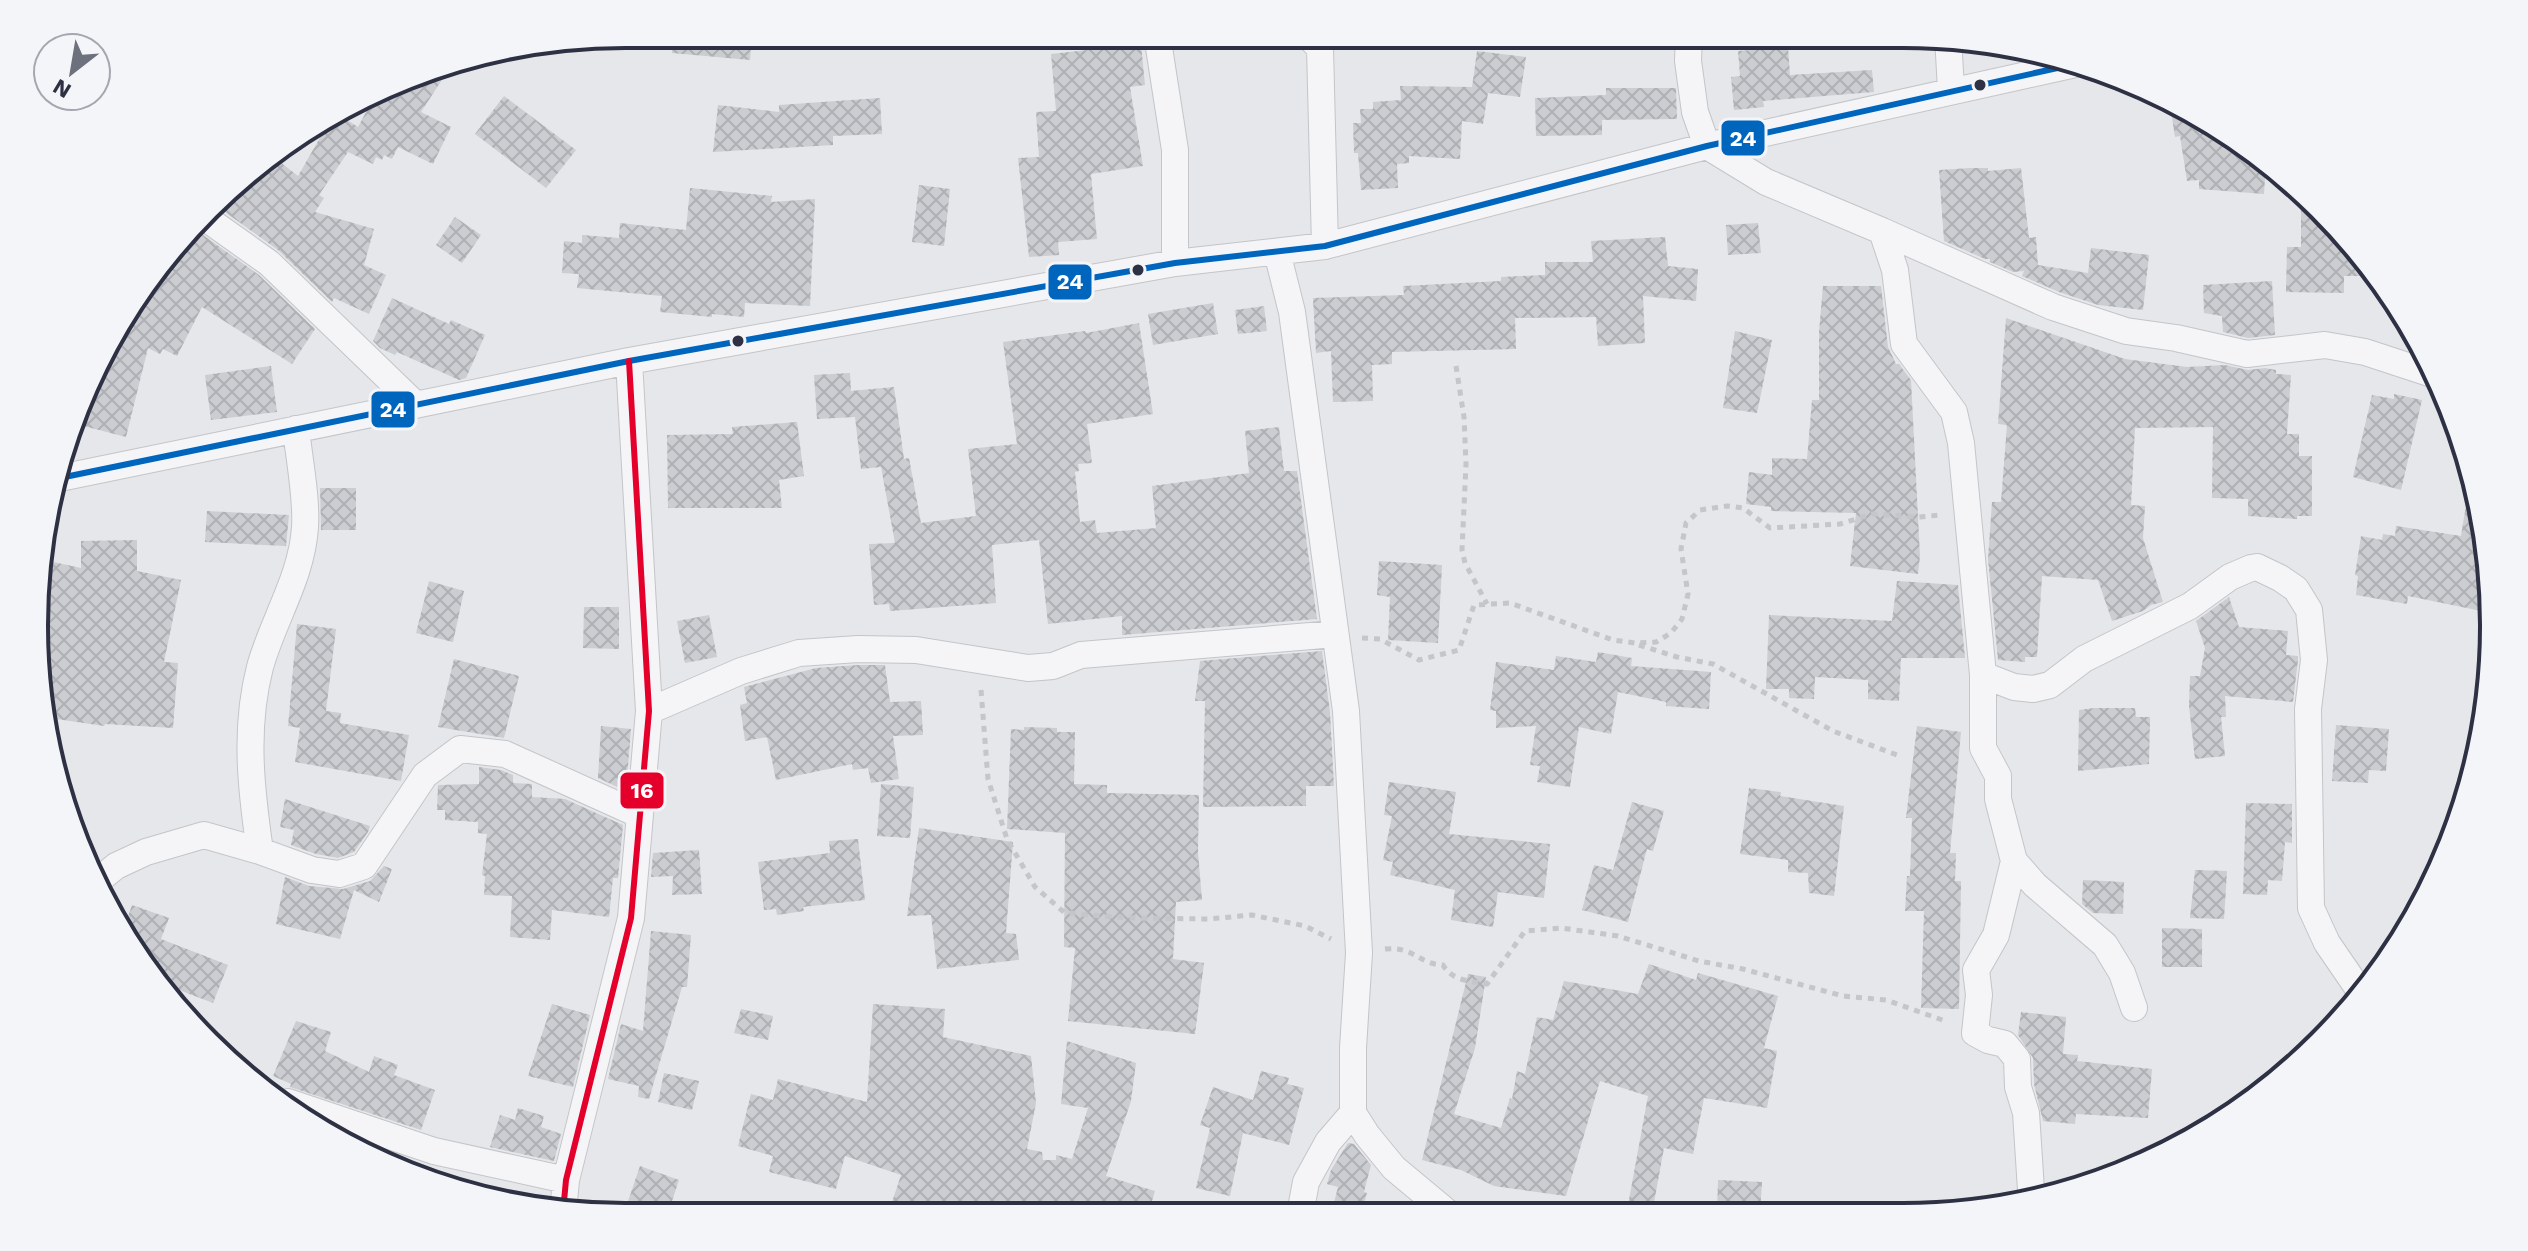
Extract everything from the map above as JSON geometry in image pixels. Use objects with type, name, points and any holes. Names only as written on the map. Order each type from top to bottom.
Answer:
[{"type":"street","points":[[1159,48],[1175,150],[1175,263]]},
{"type":"street","points":[[1320,48],[1325,246]]},
{"type":"street","points":[[1688,48],[1695,112],[1707,146],[1766,182],[2053,307],[2126,331],[2176,338],[2247,354],[2325,345],[2365,352],[2420,370]]},
{"type":"street","points":[[1949,50],[1951,90]]},
{"type":"street","points":[[68,476],[629,361],[1175,263],[1325,246],[1707,146],[2054,69]]},
{"type":"street","points":[[212,222],[269,263],[415,404]]},
{"type":"street","points":[[1882,231],[1895,270],[1904,344],[1954,412],[1961,443],[1983,675],[1983,748],[1998,776],[1998,799],[2014,861],[2035,885],[2105,945],[2122,973],[2134,1008]]},
{"type":"street","points":[[1277,252],[1292,312],[1346,711],[1359,953],[1353,1048],[1353,1113],[1394,1168],[1436,1203]]},
{"type":"street","points":[[564,1199],[566,1180],[631,918],[649,711],[629,361]]},
{"type":"street","points":[[260,851],[251,792],[250,733],[261,667],[297,567],[305,527],[296,429]]},
{"type":"street","points":[[1983,675],[2014,687],[2033,689],[2050,685],[2084,659],[2190,606],[2230,577],[2251,568],[2257,567],[2296,589],[2309,610],[2314,660],[2308,709],[2311,908],[2327,943],[2355,984]]},
{"type":"street","points":[[649,711],[741,671],[799,653],[858,649],[916,650],[1028,668],[1053,666],[1081,655],[1335,634]]},
{"type":"street","points":[[105,875],[116,866],[146,852],[204,835],[312,870],[339,874],[364,866],[425,775],[460,749],[505,754],[585,793],[640,815]]},
{"type":"street","points":[[2014,861],[1996,935],[1976,970],[1979,995],[1975,1033],[2005,1044],[2017,1059],[2018,1087],[2026,1113],[2031,1188]]},
{"type":"street","points":[[311,1110],[434,1151],[566,1180]]},
{"type":"street","points":[[1302,1203],[1306,1182],[1328,1142],[1353,1113]]},
{"type":"path","points":[[1456,366],[1464,417],[1466,464],[1462,550],[1465,563],[1487,604]]},
{"type":"path","points":[[1635,643],[1656,642],[1671,633],[1682,619],[1688,594],[1681,549],[1686,523],[1700,510],[1727,506],[1743,508],[1770,528],[1840,524],[1872,514],[1919,517],[1966,512]]},
{"type":"path","points":[[1335,634],[1349,639],[1380,639],[1419,660],[1459,650],[1474,605],[1517,605],[1592,634],[1713,664],[1833,731],[1897,755]]},
{"type":"path","points":[[979,660],[988,779],[1007,839],[1035,887],[1065,913],[1208,919],[1252,915],[1305,926],[1359,953],[1402,947],[1432,964],[1443,965],[1447,972],[1459,979],[1487,984],[1525,931],[1561,928],[1590,931],[1843,996],[1886,1000],[1918,1009],[1975,1033]]},
{"type":"building","points":[[672,48],[751,48],[750,60],[672,53]]},
{"type":"building","points":[[1105,48],[1141,48],[1145,85],[1130,87],[1143,166],[1091,174],[1097,239],[1058,242],[1059,255],[1029,257],[1018,158],[1039,157],[1036,112],[1056,111],[1051,54]]},
{"type":"building","points":[[1788,48],[1790,75],[1872,70],[1874,92],[1763,101],[1764,107],[1734,110],[1731,77],[1740,76],[1738,51]]},
{"type":"building","points":[[1477,51],[1526,57],[1520,97],[1488,93],[1483,124],[1462,121],[1460,159],[1409,156],[1409,163],[1397,164],[1398,188],[1361,190],[1358,153],[1354,153],[1353,123],[1361,123],[1360,109],[1373,109],[1373,102],[1401,100],[1400,86],[1472,87]]},
{"type":"building","points":[[443,78],[421,112],[451,127],[433,164],[398,147],[392,159],[384,155],[382,160],[376,157],[373,164],[348,152],[319,195],[324,198],[315,212],[374,229],[364,265],[386,275],[369,314],[334,298],[332,302],[278,250],[224,211],[281,162],[298,176],[322,134],[337,125],[347,120],[358,127],[367,109]]},
{"type":"building","points":[[1606,88],[1676,88],[1677,119],[1602,120],[1602,135],[1536,136],[1535,98],[1606,95]]},
{"type":"building","points":[[504,96],[576,150],[546,188],[475,134]]},
{"type":"building","points":[[880,98],[882,134],[833,136],[833,145],[713,152],[718,105],[779,112],[779,105]]},
{"type":"building","points":[[2172,115],[2223,145],[2265,176],[2264,194],[2199,189],[2199,180],[2187,181],[2180,136],[2175,137]]},
{"type":"building","points":[[1988,168],[1988,171],[2021,168],[2029,238],[2036,237],[2038,265],[2088,273],[2091,248],[2149,255],[2143,310],[2098,305],[2059,292],[2022,276],[2024,271],[2013,272],[1990,262],[1990,259],[1944,241],[1939,170]]},
{"type":"building","points":[[919,185],[950,189],[944,246],[912,242]]},
{"type":"building","points":[[690,188],[772,196],[771,202],[815,199],[810,306],[745,303],[744,317],[660,312],[662,296],[577,288],[579,274],[562,273],[564,241],[582,243],[582,235],[619,238],[620,223],[686,230]]},
{"type":"building","points":[[2301,208],[2362,276],[2344,276],[2344,293],[2286,292],[2287,247],[2301,247]]},
{"type":"building","points":[[455,217],[481,235],[462,263],[436,245]]},
{"type":"building","points":[[1758,223],[1761,253],[1728,255],[1726,225]]},
{"type":"building","points":[[201,234],[259,275],[315,329],[292,364],[202,307],[177,356],[163,349],[160,354],[148,348],[126,437],[84,426],[125,337],[167,274]]},
{"type":"building","points":[[1665,237],[1668,266],[1698,269],[1696,301],[1643,296],[1645,343],[1598,346],[1596,317],[1515,318],[1516,349],[1392,352],[1392,364],[1372,365],[1373,401],[1333,402],[1331,351],[1316,353],[1313,298],[1404,295],[1403,286],[1501,281],[1501,277],[1545,275],[1545,262],[1593,262],[1591,241]]},
{"type":"building","points":[[2272,281],[2275,335],[2248,338],[2223,332],[2222,316],[2204,313],[2203,285]]},
{"type":"building","points":[[1823,286],[1881,286],[1888,347],[1896,364],[1911,380],[1920,556],[1918,574],[1850,566],[1856,513],[1771,511],[1771,507],[1746,504],[1749,472],[1772,475],[1772,458],[1807,459],[1812,400],[1819,400]]},
{"type":"building","points":[[392,298],[449,324],[451,320],[485,335],[466,378],[459,380],[397,352],[395,355],[373,341]]},
{"type":"building","points":[[1213,303],[1218,334],[1153,345],[1148,314]]},
{"type":"building","points":[[1264,306],[1267,331],[1238,334],[1235,310]]},
{"type":"building","points":[[2006,318],[2125,359],[2187,367],[2225,365],[2248,370],[2265,368],[2276,370],[2276,374],[2291,375],[2287,434],[2299,434],[2299,456],[2312,456],[2312,516],[2297,516],[2297,519],[2248,516],[2248,499],[2212,498],[2213,427],[2135,428],[2131,505],[2145,506],[2143,538],[2163,602],[2112,621],[2098,580],[2042,576],[2037,657],[2025,657],[2025,662],[1998,660],[1988,559],[1992,502],[2001,502],[2007,425],[1998,424]]},
{"type":"building","points":[[1139,323],[1153,414],[1087,424],[1092,463],[1078,464],[1079,471],[1075,472],[1080,522],[1095,520],[1097,533],[1156,528],[1152,486],[1249,473],[1245,431],[1279,427],[1284,471],[1297,471],[1317,619],[1122,635],[1122,616],[1048,624],[1039,540],[992,545],[996,603],[890,611],[889,604],[874,605],[869,544],[895,543],[881,467],[861,469],[855,417],[817,419],[814,375],[850,373],[851,391],[894,387],[904,459],[909,458],[921,523],[976,516],[968,449],[1017,444],[1003,342],[1086,333]]},
{"type":"building","points":[[1735,331],[1772,340],[1757,413],[1723,408]]},
{"type":"building","points":[[271,366],[277,412],[211,420],[205,375]]},
{"type":"building","points":[[2394,394],[2422,400],[2401,490],[2353,477],[2372,395],[2394,399]]},
{"type":"building","points":[[797,422],[804,476],[779,480],[782,508],[668,508],[667,435],[733,434],[732,427]]},
{"type":"building","points":[[320,488],[356,488],[356,530],[321,530]]},
{"type":"building","points":[[2466,502],[2475,550],[2480,611],[2408,596],[2407,604],[2356,595],[2358,576],[2355,575],[2361,536],[2382,540],[2383,534],[2395,536],[2396,526],[2461,536]]},
{"type":"building","points":[[207,511],[289,515],[286,546],[205,542]]},
{"type":"building","points":[[137,540],[137,571],[181,580],[164,662],[178,663],[173,728],[104,726],[56,719],[48,626],[52,562],[81,568],[81,541]]},
{"type":"building","points":[[1379,561],[1442,565],[1438,643],[1388,640],[1390,597],[1377,595]]},
{"type":"building","points":[[429,581],[464,591],[453,642],[416,633]]},
{"type":"building","points":[[1897,581],[1958,585],[1965,658],[1901,658],[1899,701],[1868,699],[1868,680],[1815,677],[1814,699],[1789,698],[1789,689],[1766,689],[1769,615],[1892,621]]},
{"type":"building","points":[[2229,597],[2239,627],[2288,631],[2286,655],[2298,656],[2293,702],[2225,696],[2226,717],[2221,717],[2225,756],[2195,759],[2189,706],[2190,676],[2200,676],[2205,648],[2196,621]]},
{"type":"building","points":[[584,607],[619,607],[619,649],[583,648]]},
{"type":"building","points":[[709,615],[717,657],[685,663],[677,621]]},
{"type":"building","points":[[297,624],[336,629],[326,711],[341,713],[340,723],[409,735],[401,781],[295,762],[300,728],[288,726]]},
{"type":"building","points":[[1322,651],[1330,712],[1334,786],[1306,786],[1306,806],[1203,807],[1205,701],[1195,701],[1200,661]]},
{"type":"building","points":[[1598,652],[1632,658],[1631,666],[1711,672],[1709,709],[1666,706],[1666,702],[1618,692],[1611,734],[1579,727],[1570,787],[1537,782],[1540,766],[1530,765],[1536,726],[1496,728],[1496,711],[1490,710],[1496,662],[1554,670],[1556,656],[1596,662]]},
{"type":"building","points":[[454,659],[519,676],[504,738],[438,727]]},
{"type":"building","points":[[885,665],[890,702],[921,701],[923,735],[893,736],[899,779],[871,783],[868,768],[853,770],[852,764],[776,780],[767,737],[745,741],[740,705],[747,703],[744,687],[816,668]]},
{"type":"building","points":[[2135,708],[2136,717],[2150,717],[2149,764],[2078,771],[2079,710]]},
{"type":"building","points":[[2336,725],[2389,729],[2386,771],[2369,770],[2368,783],[2332,781]]},
{"type":"building","points":[[601,726],[631,729],[626,791],[598,778]]},
{"type":"building","points":[[1917,726],[1961,732],[1950,853],[1956,853],[1955,881],[1961,881],[1959,1009],[1921,1008],[1924,911],[1905,911],[1912,818],[1906,818]]},
{"type":"building","points":[[1024,727],[1075,732],[1074,784],[1107,785],[1107,793],[1199,795],[1198,852],[1202,900],[1176,902],[1173,959],[1204,963],[1195,1034],[1068,1021],[1075,948],[1064,947],[1065,833],[1007,829],[1011,729],[1024,730]]},
{"type":"building","points":[[479,767],[513,775],[513,783],[532,784],[532,797],[565,799],[623,825],[618,878],[613,878],[609,917],[552,910],[550,940],[510,937],[512,896],[484,895],[485,876],[482,875],[487,834],[478,833],[478,822],[445,820],[445,810],[437,810],[438,785],[479,784]]},
{"type":"building","points":[[1389,782],[1456,792],[1449,834],[1550,844],[1544,898],[1498,892],[1493,927],[1451,920],[1455,890],[1390,875],[1393,862],[1383,860],[1392,816],[1384,815]]},
{"type":"building","points":[[881,784],[914,787],[910,838],[877,836]]},
{"type":"building","points":[[1749,788],[1844,806],[1834,896],[1809,893],[1808,873],[1788,872],[1788,860],[1740,854]]},
{"type":"building","points":[[285,799],[370,826],[368,832],[354,852],[338,858],[291,845],[294,830],[280,827]]},
{"type":"building","points":[[1632,802],[1664,811],[1653,851],[1647,849],[1628,922],[1582,910],[1594,865],[1613,870]]},
{"type":"building","points":[[2246,803],[2292,804],[2292,843],[2285,842],[2282,881],[2268,880],[2267,895],[2243,894]]},
{"type":"building","points":[[919,828],[1013,842],[1006,933],[1016,934],[1019,960],[937,969],[931,915],[907,916]]},
{"type":"building","points":[[858,839],[865,900],[803,907],[804,911],[777,915],[776,909],[764,910],[758,862],[830,853],[829,841]]},
{"type":"building","points":[[699,850],[702,894],[672,895],[673,876],[651,877],[653,853]]},
{"type":"building","points":[[384,866],[392,869],[379,902],[354,890],[340,939],[276,924],[285,877],[309,886],[343,889],[370,881]]},
{"type":"building","points":[[2195,870],[2227,871],[2224,919],[2190,918]]},
{"type":"building","points":[[2083,880],[2124,882],[2123,914],[2093,913],[2082,904]]},
{"type":"building","points":[[132,905],[169,918],[161,939],[228,965],[213,1003],[177,989],[127,918]]},
{"type":"building","points":[[2162,928],[2202,929],[2202,967],[2162,967]]},
{"type":"building","points":[[651,931],[691,935],[687,987],[682,987],[649,1099],[638,1097],[639,1086],[608,1079],[621,1024],[643,1031]]},
{"type":"building","points":[[1649,964],[1696,980],[1698,973],[1778,996],[1764,1048],[1777,1051],[1767,1108],[1704,1098],[1693,1154],[1664,1148],[1654,1203],[1628,1203],[1648,1096],[1600,1081],[1566,1196],[1494,1186],[1461,1170],[1422,1160],[1468,974],[1486,977],[1475,1048],[1454,1114],[1501,1128],[1512,1099],[1517,1071],[1525,1074],[1537,1017],[1553,1020],[1564,981],[1638,994]]},
{"type":"building","points":[[552,1004],[590,1015],[573,1087],[528,1076]]},
{"type":"building","points":[[873,1004],[945,1009],[943,1037],[1031,1056],[1036,1103],[1027,1149],[1042,1152],[1043,1160],[1056,1160],[1056,1155],[1072,1159],[1088,1108],[1061,1104],[1067,1041],[1136,1063],[1131,1101],[1106,1176],[1155,1191],[1151,1203],[892,1203],[901,1175],[845,1156],[836,1189],[769,1172],[773,1156],[738,1146],[751,1094],[773,1100],[778,1079],[867,1102]]},
{"type":"building","points":[[741,1009],[773,1016],[768,1040],[734,1033]]},
{"type":"building","points":[[2021,1012],[2066,1017],[2063,1054],[2078,1055],[2077,1061],[2152,1069],[2148,1118],[2076,1114],[2075,1124],[2043,1121],[2034,1084],[2033,1058],[2018,1035]]},
{"type":"building","points":[[296,1021],[331,1032],[325,1051],[369,1072],[374,1056],[398,1065],[394,1075],[435,1090],[421,1130],[290,1087],[291,1084],[273,1076]]},
{"type":"building","points":[[1261,1071],[1289,1078],[1287,1084],[1304,1088],[1289,1145],[1243,1133],[1230,1196],[1196,1188],[1210,1128],[1200,1125],[1213,1087],[1253,1100]]},
{"type":"building","points":[[664,1073],[699,1081],[692,1110],[658,1102]]},
{"type":"building","points":[[518,1108],[544,1116],[541,1127],[561,1134],[554,1161],[490,1147],[500,1115],[515,1120]]},
{"type":"building","points":[[1348,1143],[1354,1144],[1371,1165],[1364,1203],[1334,1203],[1338,1187],[1327,1184],[1331,1170]]},
{"type":"building","points":[[640,1166],[679,1180],[671,1203],[627,1203]]},
{"type":"building","points":[[1718,1180],[1762,1182],[1761,1203],[1717,1203]]},
{"type":"transit line","name":"24","points":[[68,476],[629,361],[1175,263],[1325,246],[1707,146],[2054,69]]},
{"type":"transit line","name":"16","points":[[564,1199],[566,1180],[631,918],[649,711],[629,361]]}]
